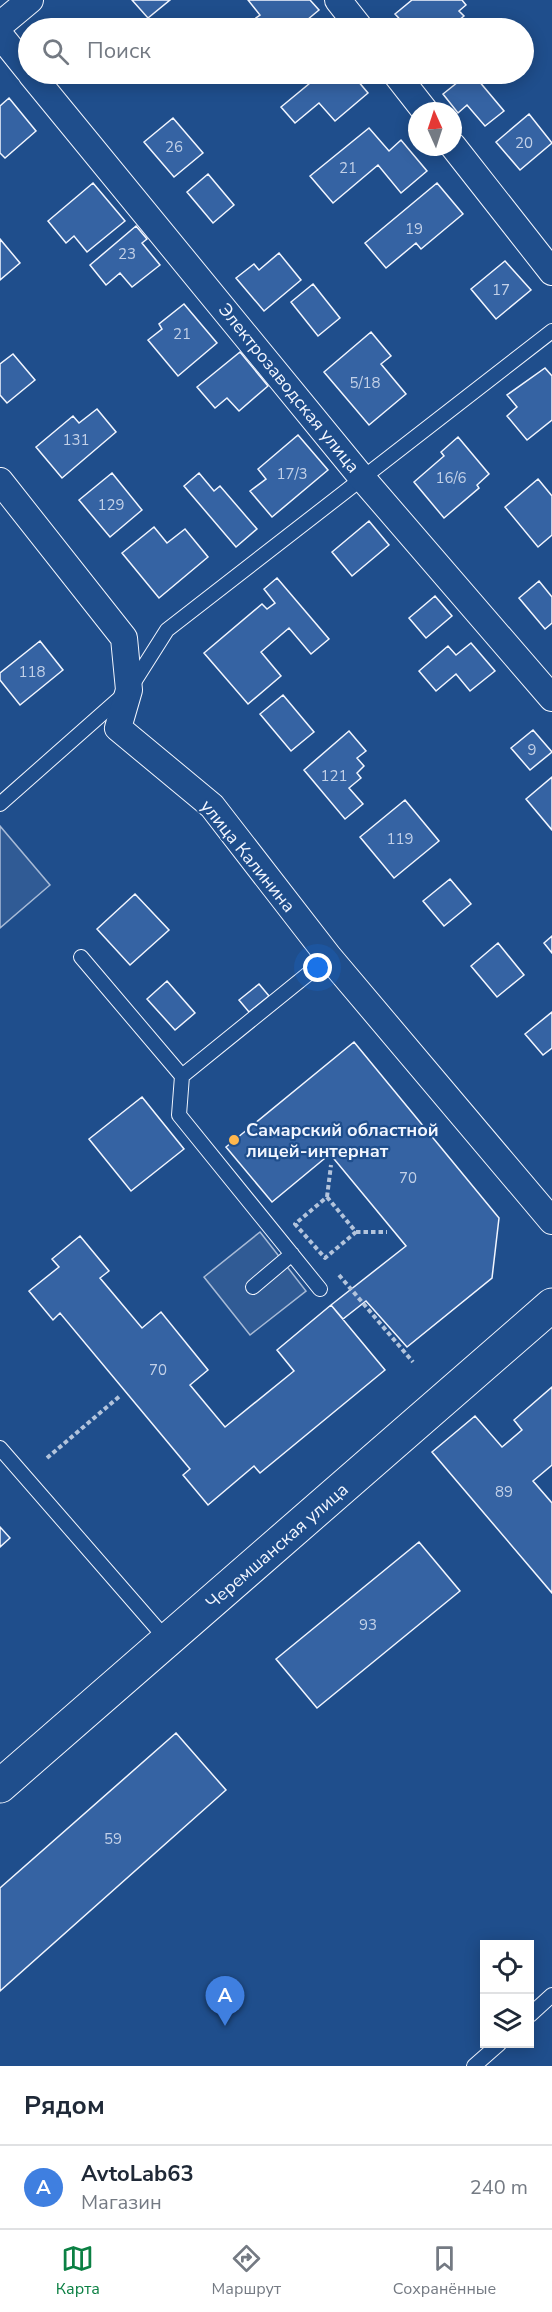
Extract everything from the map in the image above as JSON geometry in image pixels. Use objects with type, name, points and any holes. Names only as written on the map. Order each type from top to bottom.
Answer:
[{"type":"street","points":[[0,25],[30,0]]},
{"type":"street","points":[[338,0],[352,18]]},
{"type":"street","name":"Электрозаводская улица","points":[[0,35],[18,57]]},
{"type":"street","name":"Электрозаводская улица","points":[[40,84],[363,479],[552,698]]},
{"type":"street","points":[[404,84],[418,102]]},
{"type":"street","points":[[461,156],[552,272]]},
{"type":"street","name":"улица Калинина","points":[[0,481],[124,638],[129,690],[118,728],[212,806],[329,957],[552,1221]]},
{"type":"street","name":"Черемшанская улица","points":[[0,1786],[552,1305]]},
{"type":"lane","points":[[0,804],[129,690],[166,630],[552,331]]},
{"type":"lane","points":[[81,957],[182,1076],[179,1115],[320,1289]]},
{"type":"lane","points":[[182,1076],[329,957]]},
{"type":"lane","points":[[254,1287],[292,1254]]},
{"type":"lane","points":[[0,1448],[168,1641]]},
{"type":"lane","points":[[534,2011],[552,1995]]},
{"type":"lane","points":[[474,2066],[494,2048]]},
{"type":"path","points":[[331,1165],[327,1197],[296,1224],[413,1362]]},
{"type":"path","points":[[327,1197],[356,1232]]},
{"type":"path","points":[[325,1258],[356,1232],[387,1232]]},
{"type":"path","points":[[47,1458],[121,1395]]},
{"type":"shaded area","points":[[0,826],[50,885],[0,928]]},
{"type":"shaded area","points":[[260,1232],[306,1291],[250,1335],[204,1277]]},
{"type":"building","points":[[132,0],[170,0],[148,18]]},
{"type":"building","points":[[248,0],[310,0],[319,10],[309,18],[256,18],[260,15]]},
{"type":"building","points":[[412,0],[462,0],[466,5],[459,11],[464,16],[462,18],[399,18],[395,14]]},
{"type":"building","points":[[309,84],[360,84],[368,93],[335,121],[319,103],[295,123],[281,107]]},
{"type":"building","points":[[456,84],[481,84],[504,111],[485,126],[467,105],[462,109],[462,102],[449,102],[443,94]]},
{"type":"building","points":[[9,98],[36,131],[5,158],[0,153],[0,106]]},
{"type":"building","points":[[529,114],[552,143],[520,170],[496,142]]},
{"type":"building","points":[[173,118],[203,153],[174,177],[144,142]]},
{"type":"building","points":[[369,128],[389,151],[401,140],[408,148],[408,156],[414,156],[427,171],[401,193],[378,165],[333,203],[310,176]]},
{"type":"building","points":[[208,174],[234,205],[213,223],[187,192]]},
{"type":"building","points":[[93,183],[125,221],[87,252],[74,236],[66,243],[48,221]]},
{"type":"building","points":[[437,183],[463,214],[421,249],[416,243],[386,268],[365,243]]},
{"type":"building","points":[[136,226],[147,239],[142,243],[160,265],[132,287],[120,273],[106,285],[90,265]]},
{"type":"building","points":[[0,239],[20,263],[0,280]]},
{"type":"building","points":[[279,253],[301,280],[264,311],[236,278],[254,264],[259,270]]},
{"type":"building","points":[[505,261],[531,290],[496,319],[471,289]]},
{"type":"building","points":[[313,284],[340,318],[318,336],[291,302]]},
{"type":"building","points":[[184,304],[217,343],[178,376],[148,340],[162,329],[159,324]]},
{"type":"building","points":[[371,332],[391,356],[381,364],[406,394],[369,425],[324,372]]},
{"type":"building","points":[[240,352],[268,386],[239,411],[227,398],[215,408],[197,387]]},
{"type":"building","points":[[13,354],[35,380],[7,403],[0,395],[0,364]]},
{"type":"building","points":[[545,368],[552,376],[552,420],[527,440],[507,416],[517,407],[507,395]]},
{"type":"building","points":[[97,409],[116,432],[62,478],[36,447],[73,416],[79,423]]},
{"type":"building","points":[[298,435],[328,470],[272,517],[250,491],[266,479],[258,469]]},
{"type":"building","points":[[458,437],[489,474],[477,485],[479,488],[444,518],[414,482],[444,456],[441,452]]},
{"type":"building","points":[[112,473],[142,510],[110,537],[79,500]]},
{"type":"building","points":[[199,473],[214,491],[220,486],[257,529],[236,547],[184,486]]},
{"type":"building","points":[[538,479],[552,496],[552,535],[538,547],[505,507]]},
{"type":"building","points":[[369,521],[389,545],[352,576],[332,552]]},
{"type":"building","points":[[154,527],[167,543],[185,529],[208,557],[159,598],[122,553]]},
{"type":"building","points":[[277,578],[329,639],[311,654],[289,628],[261,652],[281,676],[248,704],[204,653],[262,604],[267,609],[275,603],[264,589]]},
{"type":"building","points":[[539,581],[552,597],[552,623],[545,629],[519,598]]},
{"type":"building","points":[[435,596],[452,616],[426,638],[409,618]]},
{"type":"building","points":[[40,641],[63,670],[20,705],[0,680],[0,673]]},
{"type":"building","points":[[471,643],[495,671],[470,691],[456,674],[436,691],[419,671],[448,646],[456,655]]},
{"type":"building","points":[[283,695],[314,732],[291,751],[260,714]]},
{"type":"building","points":[[533,730],[552,752],[530,770],[511,748]]},
{"type":"building","points":[[349,731],[366,751],[357,758],[364,766],[357,773],[361,778],[349,788],[363,804],[345,819],[304,770]]},
{"type":"building","points":[[552,777],[552,830],[526,799]]},
{"type":"building","points":[[405,800],[439,841],[394,878],[360,837]]},
{"type":"building","points":[[450,879],[471,904],[444,926],[423,901]]},
{"type":"building","points":[[135,894],[169,930],[130,965],[97,929]]},
{"type":"building","points":[[552,936],[552,953],[544,943]]},
{"type":"building","points":[[498,943],[524,975],[497,997],[471,966]]},
{"type":"building","points":[[167,981],[195,1013],[175,1030],[147,999]]},
{"type":"building","points":[[259,984],[269,996],[249,1012],[239,1000]]},
{"type":"building","points":[[552,1012],[552,1048],[543,1055],[525,1034]]},
{"type":"building","points":[[354,1042],[499,1218],[492,1278],[407,1347],[366,1301],[343,1319],[331,1305],[406,1246],[330,1154],[272,1202],[226,1147]]},
{"type":"building","points":[[142,1097],[184,1149],[131,1191],[89,1139]]},
{"type":"building","points":[[80,1236],[109,1271],[100,1278],[142,1328],[161,1312],[208,1370],[190,1385],[225,1427],[294,1371],[277,1350],[331,1305],[385,1370],[260,1473],[254,1466],[208,1505],[183,1475],[190,1469],[60,1313],[53,1320],[29,1291],[59,1267],[52,1259]]},
{"type":"building","points":[[552,1387],[552,1465],[533,1481],[552,1503],[552,1593],[432,1452],[475,1416],[502,1447],[522,1430],[514,1420]]},
{"type":"building","points":[[0,1527],[10,1538],[0,1547]]},
{"type":"building","points":[[419,1542],[460,1591],[317,1708],[276,1659]]},
{"type":"building","points":[[176,1733],[226,1790],[0,1991],[0,1888]]},
{"type":"place","name":"Самарский областной лицей-интернат","points":[[234,1140]]},
{"type":"place","name":"AvtoLab63","points":[[225,2026]]}]
